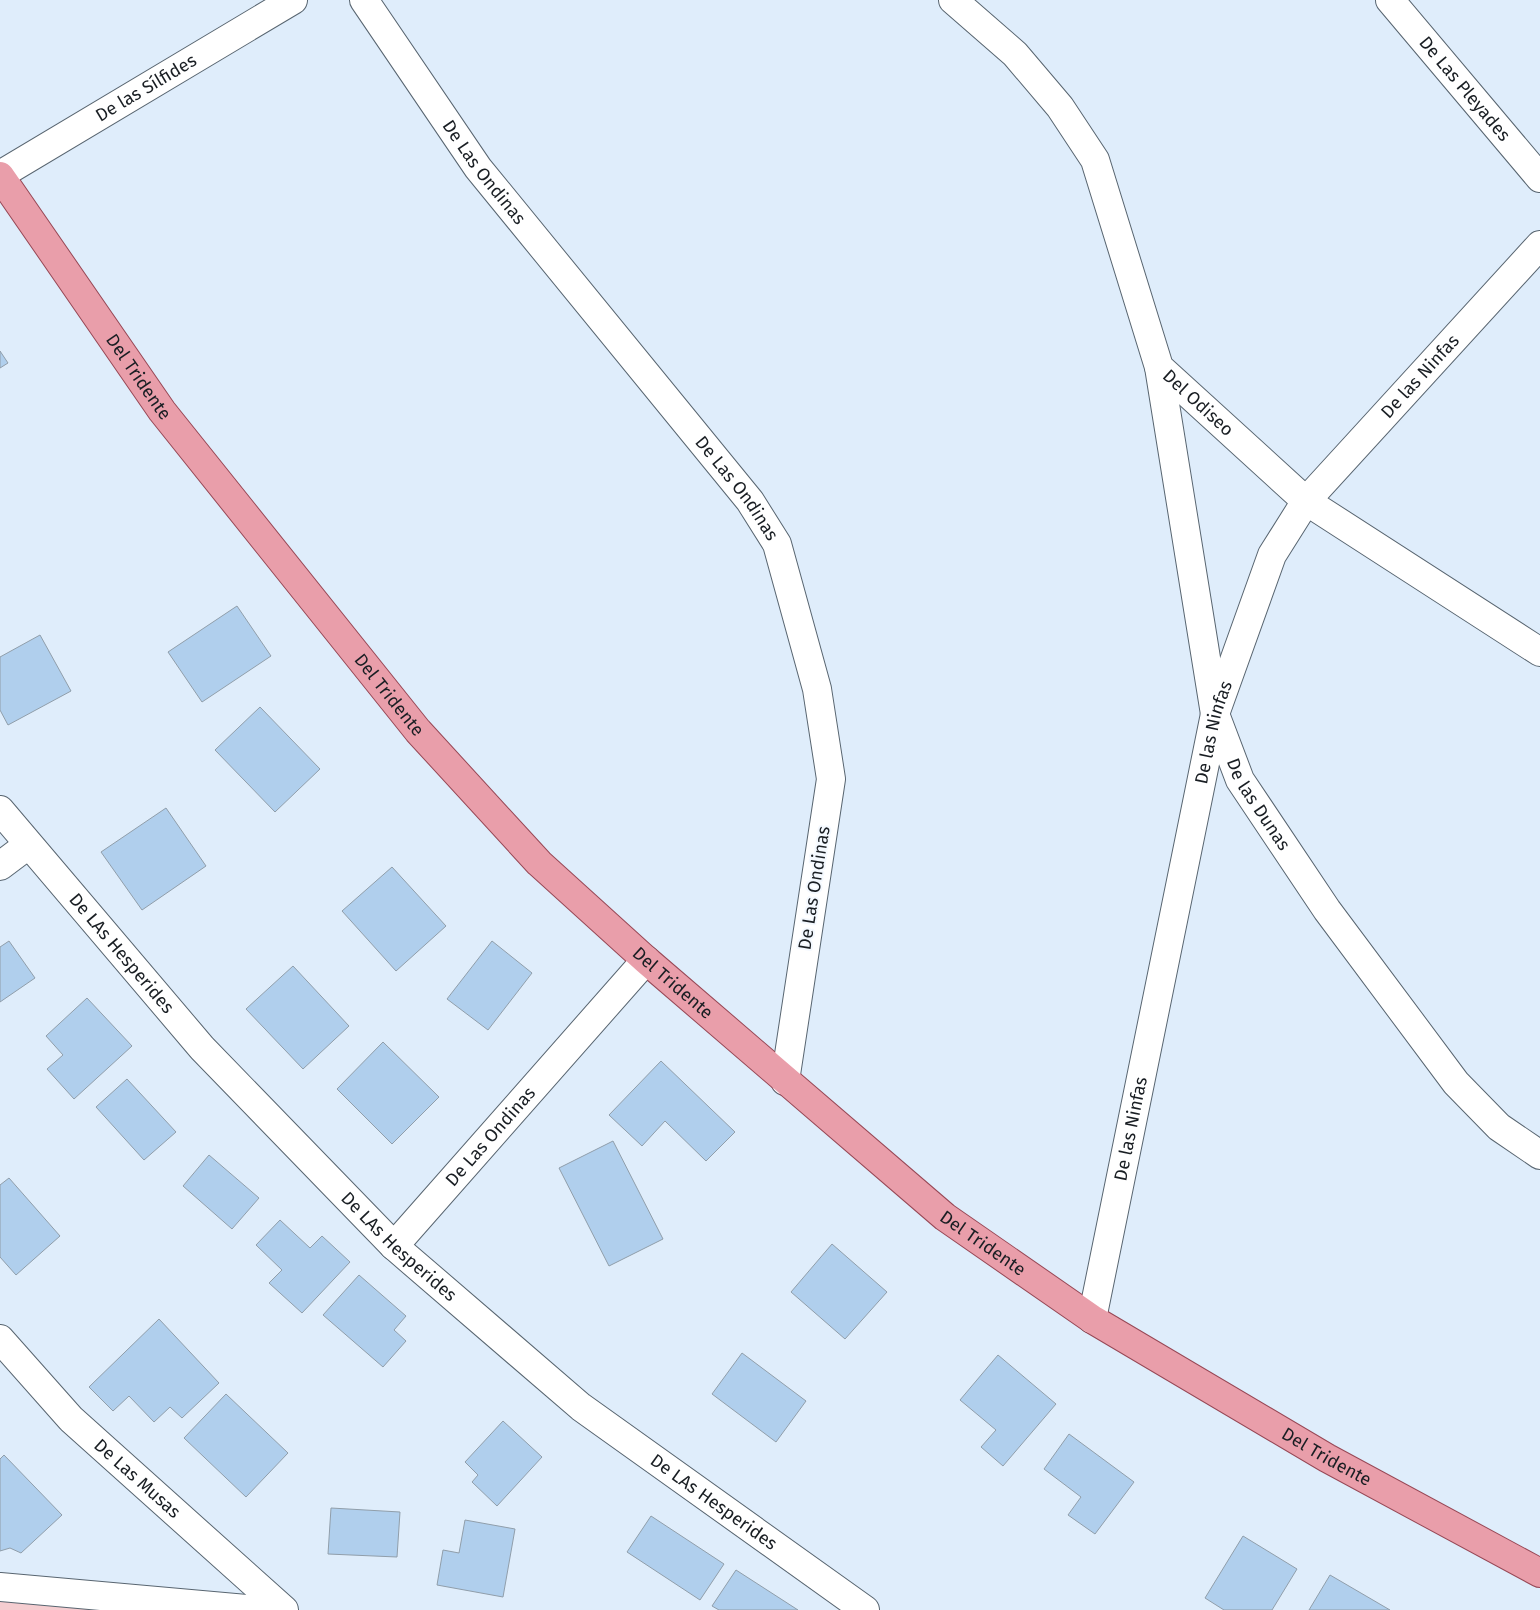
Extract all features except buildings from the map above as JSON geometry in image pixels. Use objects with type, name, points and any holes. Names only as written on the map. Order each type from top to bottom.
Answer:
[{"type":"main road","name":"Del Tridente","points":[[0,176],[162,411],[418,730],[539,863],[646,960],[945,1218],[1092,1319],[1327,1458],[1540,1573]]},
{"type":"street","name":"De las Sílfides","points":[[0,176],[293,0]]},
{"type":"street","name":"De Las Ondinas","points":[[364,0],[478,168],[750,501],[777,544],[817,689],[831,779],[786,1081]]},
{"type":"street","name":"Del Odiseo","points":[[953,0],[1015,54],[1060,107],[1095,160],[1159,367],[1306,502],[1540,652]]},
{"type":"street","name":"De Las Pleyades","points":[[1390,0],[1540,178]]},
{"type":"street","name":"De las Ninfas","points":[[1092,1319],[1215,714],[1272,555],[1306,502],[1540,245]]},
{"type":"street","name":"De las Dunas","points":[[1159,367],[1215,714],[1240,780],[1326,910],[1456,1083],[1500,1127],[1540,1155]]},
{"type":"street","name":"De LAs Hesperides","points":[[0,810],[202,1048],[394,1246],[581,1407],[865,1610]]},
{"type":"street","points":[[0,866],[28,845]]},
{"type":"street","name":"De Las Ondinas","points":[[394,1246],[646,960]]},
{"type":"street","name":"De Las Musas","points":[[0,1339],[71,1419],[284,1610]]},
{"type":"street","points":[[0,1587],[257,1610]]},
{"type":"shaded area","points":[[0,1588],[229,1610],[0,1610]]}]
